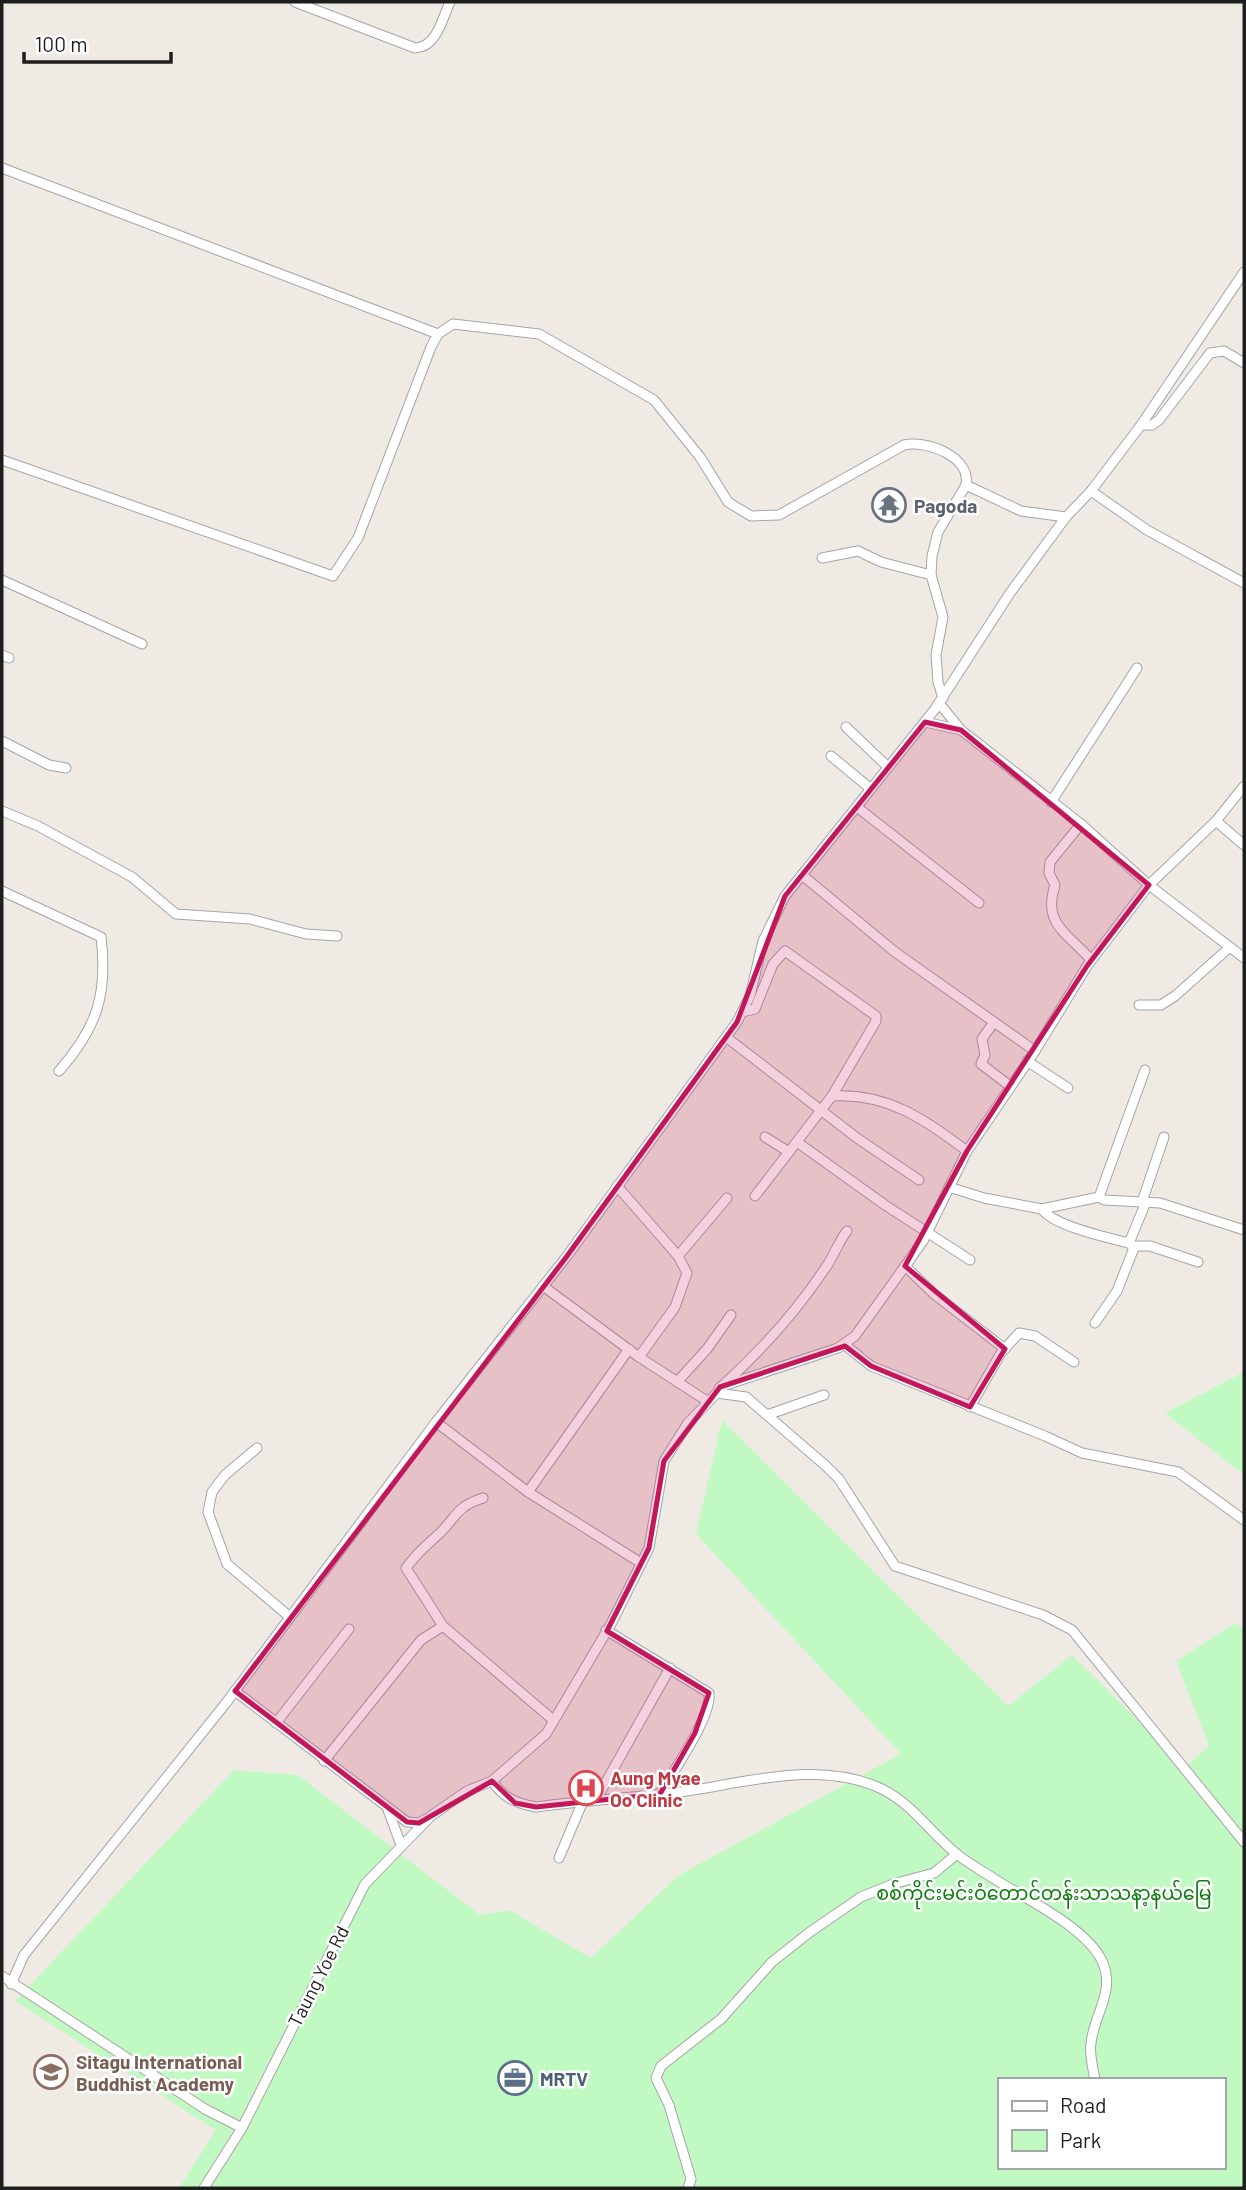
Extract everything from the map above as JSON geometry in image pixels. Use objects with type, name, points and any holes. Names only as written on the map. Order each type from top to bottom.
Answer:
[{"type":"street","points":[[295,2],[415,48],[425,47],[433,40],[450,2]]},
{"type":"street","points":[[2,168],[438,334]]},
{"type":"street","points":[[11,1984],[24,1955],[235,1691],[436,1422],[543,1286],[726,1037],[750,996],[763,941],[785,896],[925,722],[1010,593],[1066,517],[1091,491],[1141,425],[1244,272]]},
{"type":"street","points":[[2,460],[333,576],[358,538],[438,334],[453,324],[538,334],[654,400],[701,457],[728,502],[751,516],[779,516],[904,445],[925,444],[962,464],[968,476],[966,485],[938,532],[931,575],[943,617],[936,655],[941,700],[961,730],[1081,824],[1149,885],[1243,954]]},
{"type":"street","points":[[1141,425],[1152,425],[1159,421],[1210,353],[1224,351],[1244,363]]},
{"type":"street","points":[[966,485],[1021,511],[1066,517]]},
{"type":"street","points":[[1091,491],[1147,530],[1244,583]]},
{"type":"street","points":[[822,558],[858,551],[881,562],[931,575]]},
{"type":"street","points":[[2,580],[142,644]]},
{"type":"street","points":[[1051,802],[1137,668]]},
{"type":"street","points":[[925,722],[961,730]]},
{"type":"street","points":[[846,726],[888,767]]},
{"type":"street","points":[[2,741],[49,765],[66,768]]},
{"type":"street","points":[[831,757],[871,789]]},
{"type":"street","points":[[719,1390],[845,1345],[855,1336],[926,1234],[967,1151],[1035,1051],[1091,960],[1149,885],[1216,821],[1244,786]]},
{"type":"street","points":[[857,807],[979,902]]},
{"type":"street","points":[[2,811],[38,826],[132,877],[176,914],[250,919],[306,934],[337,936]]},
{"type":"street","points":[[1216,821],[1244,845]]},
{"type":"street","points":[[1081,824],[1050,862],[1049,873],[1055,885],[1049,903],[1053,920],[1091,960]]},
{"type":"street","points":[[802,875],[895,952],[1035,1051]]},
{"type":"street","points":[[2,891],[101,937],[105,970],[102,999],[80,1047],[59,1071]]},
{"type":"street","points":[[1139,1005],[1161,1005],[1175,996],[1230,947]]},
{"type":"street","points":[[742,1012],[755,1009],[773,964],[785,951],[876,1016],[876,1021],[832,1096],[755,1196]]},
{"type":"street","points":[[993,1021],[982,1039],[985,1055],[981,1064],[1010,1086]]},
{"type":"street","points":[[726,1037],[821,1111],[919,1180]]},
{"type":"street","points":[[1027,1061],[1068,1088]]},
{"type":"street","points":[[1099,1197],[1145,1070]]},
{"type":"street","points":[[832,1096],[880,1099],[900,1106],[967,1151]]},
{"type":"street","points":[[765,1137],[789,1152]]},
{"type":"street","points":[[1095,1323],[1127,1272],[1134,1253],[1131,1245],[1164,1137]]},
{"type":"street","points":[[797,1142],[926,1234],[970,1260]]},
{"type":"street","points":[[617,1186],[678,1256],[687,1273],[675,1307],[639,1357]]},
{"type":"street","points":[[949,1187],[1042,1209],[1099,1197],[1104,1200],[1144,1202],[1192,1211],[1244,1230]]},
{"type":"street","points":[[678,1256],[727,1198]]},
{"type":"street","points":[[1042,1209],[1047,1216],[1059,1222],[1131,1245],[1150,1246],[1198,1262]]},
{"type":"street","name":"Taung Yoe Rd","points":[[204,2188],[242,2128],[362,1889],[431,1816],[467,1791],[492,1781],[543,1738],[606,1630],[649,1548],[664,1461],[683,1430],[707,1401],[759,1352],[784,1324],[828,1263],[847,1231]]},
{"type":"street","points":[[905,1266],[934,1294],[1005,1349]]},
{"type":"street","points":[[543,1286],[639,1357],[707,1401]]},
{"type":"street","points":[[677,1382],[707,1349],[731,1315]]},
{"type":"street","points":[[970,1407],[1005,1349],[1019,1333],[1026,1332],[1074,1362]]},
{"type":"street","points":[[845,1345],[871,1366],[1082,1453],[1178,1472],[1244,1520]]},
{"type":"street","points":[[528,1492],[629,1349]]},
{"type":"street","points":[[719,1390],[746,1397],[839,1479],[895,1566],[1048,1616],[1072,1630],[1244,1842]]},
{"type":"street","points":[[767,1415],[824,1395]]},
{"type":"street","points":[[436,1422],[528,1492],[641,1563]]},
{"type":"street","points":[[257,1448],[225,1475],[212,1492],[208,1512],[227,1564],[290,1617]]},
{"type":"street","points":[[483,1498],[460,1507],[441,1531],[419,1549],[406,1568],[443,1626],[552,1719]]},
{"type":"street","points":[[324,1761],[421,1640],[443,1626]]},
{"type":"street","points":[[276,1723],[349,1629]]},
{"type":"street","points":[[606,1630],[709,1693],[710,1701],[660,1794]]},
{"type":"street","points":[[597,1798],[670,1668]]},
{"type":"street","points":[[235,1691],[407,1822],[419,1823],[431,1816]]},
{"type":"street","points":[[492,1781],[501,1794],[515,1803],[536,1807],[791,1776],[854,1779],[880,1788],[909,1804],[957,1854],[1059,1920],[1096,1951],[1103,1963],[1107,1981],[1105,2000],[1091,2043],[1095,2078]]},
{"type":"street","points":[[559,1858],[583,1801]]},
{"type":"street","points":[[386,1805],[401,1845]]},
{"type":"street","points":[[688,2188],[691,2179],[669,2105],[656,2078],[661,2066],[721,2019],[772,1962],[810,1932],[861,1897],[892,1884],[934,1873],[957,1854]]},
{"type":"street","points":[[2,1976],[205,2109],[242,2128]]},
{"type":"highlighted area","points":[[925,722],[961,730],[1149,885],[1087,966],[967,1151],[905,1266],[1005,1349],[970,1407],[871,1366],[845,1346],[720,1387],[664,1461],[649,1548],[607,1631],[709,1693],[695,1733],[660,1794],[536,1807],[515,1803],[492,1781],[419,1823],[407,1822],[235,1691],[567,1256],[737,1022],[785,896]]},
{"type":"green space","points":[[1244,1372],[1244,1475],[1165,1413]]},
{"type":"green space","name":"စစ်ကိုင်းမင်းဝံတောင်တန်းသာသနာ့နယ်မြေ","points":[[722,1420],[1008,1706],[1072,1655],[1185,1767],[1209,1746],[1176,1661],[1235,1623],[1244,1629],[1244,2188],[179,2188],[216,2130],[15,2001],[234,1770],[298,1775],[480,1915],[509,1910],[591,1958],[679,1875],[901,1754],[696,1534]]},
{"type":"place","name":"Pagoda","points":[[889,505]]},
{"type":"place","name":"Aung Myae Oo Clinic","points":[[586,1788]]},
{"type":"place","name":"Sitagu International Buddhist Academy","points":[[51,2072]]},
{"type":"place","name":"MRTV","points":[[515,2078]]}]
